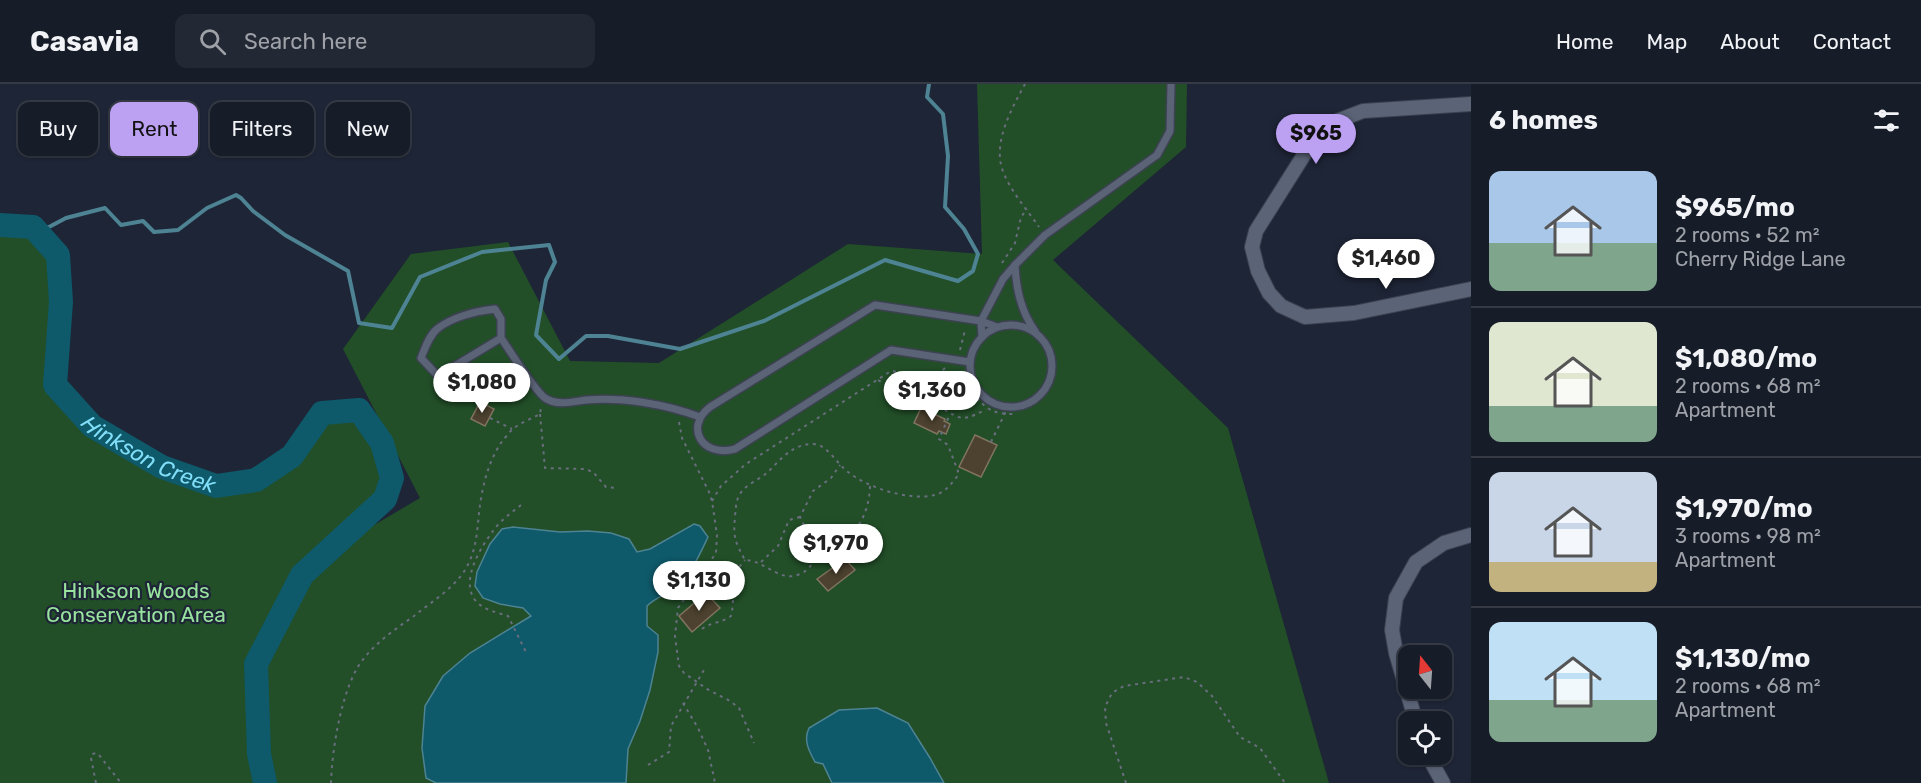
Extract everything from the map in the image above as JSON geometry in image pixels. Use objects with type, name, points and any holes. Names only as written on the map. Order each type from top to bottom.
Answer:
[{"type":"street","points":[[1471,104],[1363,111],[1337,121],[1314,139],[1256,231],[1252,247],[1257,271],[1269,293],[1281,306],[1305,317],[1354,313],[1471,289]]},
{"type":"street","points":[[1413,711],[1396,653],[1392,630],[1396,598],[1416,562],[1444,543],[1471,535]]},
{"type":"street","points":[[1433,765],[1443,783]]},
{"type":"lane","points":[[982,337],[981,321],[1003,279],[1016,265],[1045,235],[1157,155],[1170,131],[1171,84]]},
{"type":"lane","points":[[1016,265],[1016,278],[1026,319],[1046,343],[1051,355],[1052,368],[1050,381],[1043,392],[1033,401],[1006,411],[984,397],[975,388],[970,362],[974,349],[982,337],[997,327],[1010,325],[1024,327],[1037,333]]},
{"type":"lane","points":[[970,362],[891,350],[735,448],[724,452],[709,448],[698,433],[700,417],[710,407],[875,305],[981,321],[997,327]]},
{"type":"lane","points":[[501,338],[438,376],[421,358],[427,342],[437,329],[479,311],[495,309],[501,319],[501,338],[542,396],[553,403],[604,399],[627,401],[682,411],[700,417]]},
{"type":"path","points":[[1025,84],[1008,116],[1001,145],[1001,160],[1004,176],[1045,235]]},
{"type":"path","points":[[712,501],[721,486],[746,464],[891,371],[937,377],[933,404]]},
{"type":"path","points":[[878,380],[913,398],[946,410],[953,417],[972,417],[986,409],[1015,414]]},
{"type":"path","points":[[542,396],[540,414],[544,469],[585,469],[593,472],[606,487],[618,488]]},
{"type":"path","points":[[977,398],[986,409]]},
{"type":"path","points":[[682,411],[678,424],[682,438],[712,501],[717,535],[716,553],[678,608],[675,621],[679,666],[684,673],[739,708],[754,742]]},
{"type":"path","points":[[991,442],[1006,411]]},
{"type":"path","points":[[331,783],[342,708],[350,681],[363,658],[379,642],[438,597],[464,571],[476,541],[486,474],[495,451],[512,429],[540,414]]},
{"type":"path","points":[[744,560],[733,532],[738,497],[743,489],[769,471],[775,462],[788,452],[803,445],[816,444],[824,448],[860,481],[870,486],[908,495],[935,495],[945,490],[958,474],[948,445],[939,439],[950,414]]},
{"type":"path","points":[[490,418],[512,429]]},
{"type":"path","points":[[760,563],[778,546],[789,520],[800,517],[813,491],[831,478],[840,465]]},
{"type":"path","points":[[744,560],[760,563],[777,574],[796,576],[808,569],[817,559],[825,556],[826,552],[840,545],[856,531],[867,510],[870,486]]},
{"type":"path","points":[[520,505],[494,529],[486,541],[477,556],[470,582],[473,597],[480,605],[508,616],[526,652]]},
{"type":"path","points":[[800,517],[815,549],[826,552]]},
{"type":"path","points":[[702,629],[731,616],[733,578],[744,560]]},
{"type":"path","points":[[648,765],[669,752],[671,726],[704,670]]},
{"type":"path","points":[[1126,783],[1106,723],[1105,706],[1112,693],[1124,686],[1141,682],[1184,677],[1197,682],[1212,696],[1240,737],[1260,748],[1285,783]]},
{"type":"path","points":[[683,703],[708,750],[715,783]]},
{"type":"path","points":[[96,783],[91,758],[92,754],[96,753],[121,783]]},
{"type":"green space","name":"Hinkson Woods Conservation Area","points":[[977,84],[1187,84],[1186,147],[1053,260],[1228,428],[1329,783],[0,783],[0,225],[33,227],[58,255],[61,302],[55,385],[92,426],[162,467],[216,486],[255,480],[292,456],[322,413],[359,410],[382,443],[392,478],[385,499],[302,575],[288,605],[337,547],[420,498],[343,349],[411,254],[508,242],[570,361],[659,363],[848,244],[982,254]],"holes":[[[272,633],[257,687],[256,664]]]},
{"type":"water","points":[[694,524],[700,526],[708,537],[693,567],[677,586],[647,606],[647,626],[658,635],[658,652],[650,690],[628,749],[626,783],[436,783],[426,778],[422,748],[425,706],[443,676],[470,653],[531,616],[523,608],[483,598],[475,586],[477,572],[490,544],[502,529],[513,527],[560,532],[611,533],[629,539],[637,552],[650,549]]},
{"type":"water","points":[[877,708],[908,723],[944,783],[832,783],[823,764],[815,762],[809,750],[807,732],[809,728],[839,710]]},
{"type":"building","points":[[480,402],[494,409],[485,426],[471,419]]},
{"type":"building","points":[[921,408],[945,419],[944,421],[950,424],[946,434],[939,431],[937,434],[914,423]]},
{"type":"building","points":[[975,435],[997,445],[981,477],[959,467]]},
{"type":"building","points":[[845,559],[855,570],[828,591],[817,579]]},
{"type":"building","points":[[706,593],[720,608],[692,632],[679,616]]},
{"type":"waterway","points":[[33,227],[49,227],[66,218],[105,208],[121,225],[143,221],[154,232],[178,230],[207,208],[236,195],[285,235],[348,271],[359,323],[392,328],[420,277],[482,252],[549,245],[555,262],[546,280],[536,335],[559,359],[586,336],[608,336],[680,349],[764,321],[885,260],[958,281],[973,271],[978,254],[964,229],[945,207],[948,156],[943,114],[927,97],[929,84]]},
{"type":"waterway","name":"Hinkson Creek","points":[[0,225],[33,227],[58,255],[61,302],[55,385],[92,426],[162,467],[216,486],[256,480],[292,456],[322,413],[359,410],[382,443],[392,478],[385,499],[302,575],[256,664],[259,754],[265,783]]}]
